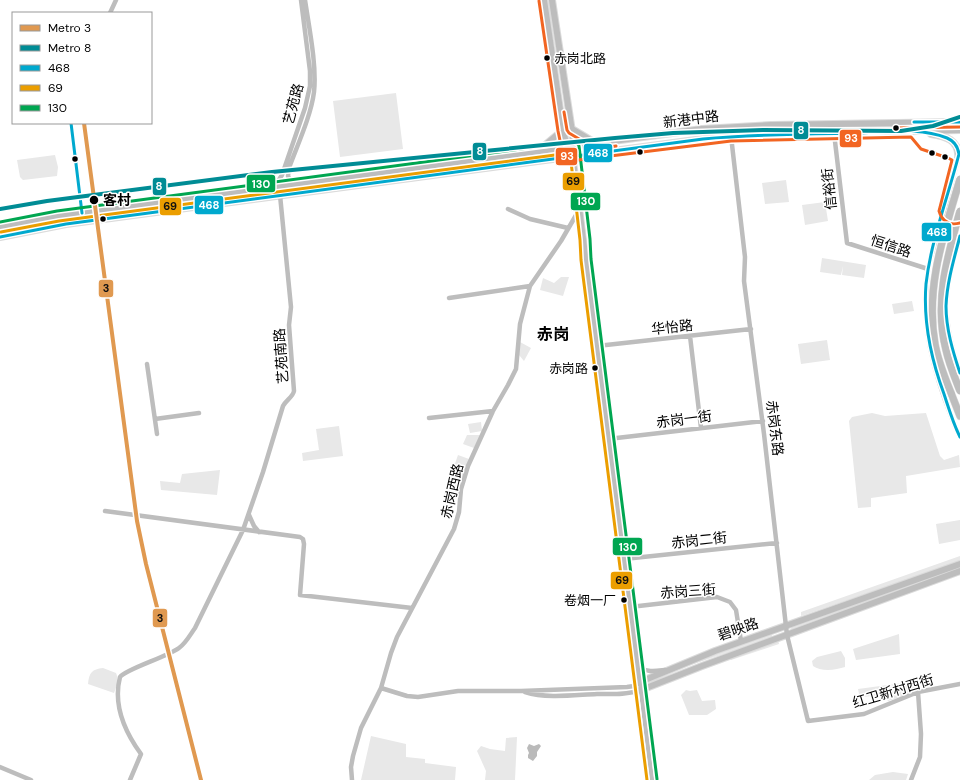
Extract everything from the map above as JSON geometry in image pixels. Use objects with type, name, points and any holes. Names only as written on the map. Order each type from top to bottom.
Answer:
[{"type":"highway","points":[[960,179],[937,261],[932,298],[935,345],[960,416]]},
{"type":"highway","points":[[960,211],[944,272],[941,312],[946,351],[960,391]]},
{"type":"main road","points":[[544,0],[563,130],[567,148],[574,156],[586,240],[586,260]]},
{"type":"main road","points":[[552,0],[572,129],[579,210],[640,682]]},
{"type":"main road","points":[[950,122],[950,131]]},
{"type":"main road","name":"新港中路","points":[[0,228],[38,219],[82,212],[681,132],[747,126],[960,122]]},
{"type":"main road","points":[[747,126],[747,135]]},
{"type":"main road","points":[[730,127],[731,136]]},
{"type":"main road","points":[[572,129],[597,144]]},
{"type":"main road","points":[[537,152],[563,130]]},
{"type":"main road","name":"新港中路","points":[[0,237],[52,226],[731,136],[960,130]]},
{"type":"main road","points":[[913,132],[941,136],[952,140],[959,150],[959,156]]},
{"type":"main road","name":"碧映路","points":[[640,682],[703,655],[960,564]]},
{"type":"main road","name":"碧映路","points":[[641,690],[677,675],[960,571]]},
{"type":"street","points":[[110,12],[116,0]]},
{"type":"street","name":"艺苑路","points":[[275,186],[282,175],[310,92],[310,71],[301,0]]},
{"type":"street","name":"艺苑路","points":[[292,184],[288,176],[289,168],[311,107],[314,90],[314,67],[305,0]]},
{"type":"street","points":[[71,124],[82,212]]},
{"type":"street","name":"信裕街","points":[[834,133],[847,243]]},
{"type":"street","name":"赤岗东路","points":[[731,136],[745,257],[744,281],[763,421],[787,635],[808,721]]},
{"type":"street","points":[[959,156],[928,269],[926,309],[927,330],[931,355],[944,396],[960,437]]},
{"type":"street","name":"艺苑南路","points":[[130,780],[141,754],[128,735],[123,720],[118,694],[120,677],[126,672],[160,658],[177,649],[187,640],[243,530],[283,406],[293,395],[294,391],[289,325],[291,307],[280,195]]},
{"type":"street","points":[[508,209],[530,218],[568,228]]},
{"type":"street","name":"赤岗西路","points":[[352,780],[353,756],[362,725],[381,688],[395,642],[454,529],[459,512],[463,482],[468,466],[493,412],[516,369],[520,324],[530,286],[579,210]]},
{"type":"street","points":[[944,210],[949,219],[955,220],[960,218]]},
{"type":"street","points":[[960,236],[951,267],[947,317],[952,350],[960,373]]},
{"type":"street","points":[[935,242],[946,238],[951,238],[957,246]]},
{"type":"street","name":"恒信路","points":[[847,243],[928,269]]},
{"type":"street","points":[[449,298],[530,286]]},
{"type":"street","name":"华怡路","points":[[597,346],[751,329]]},
{"type":"street","points":[[690,336],[701,428]]},
{"type":"street","points":[[147,364],[157,434]]},
{"type":"street","points":[[429,418],[493,412]]},
{"type":"street","points":[[155,419],[199,413]]},
{"type":"street","name":"赤岗一街","points":[[608,439],[763,421]]},
{"type":"street","points":[[104,511],[302,538],[304,544],[300,595],[412,608]]},
{"type":"street","points":[[249,515],[254,526],[259,532]]},
{"type":"street","name":"赤岗二街","points":[[624,559],[777,542]]},
{"type":"street","name":"赤岗三街","points":[[630,607],[717,598],[730,602],[736,610],[741,641]]},
{"type":"street","points":[[637,665],[641,669],[649,671],[671,669]]},
{"type":"street","points":[[640,682],[652,780]]},
{"type":"street","name":"碧映路","points":[[381,688],[407,696],[418,697],[458,691],[521,691],[627,687],[634,686],[640,682]]},
{"type":"street","name":"红卫新村西街","points":[[808,721],[864,714],[918,692],[960,684]]},
{"type":"street","name":"碧映路","points":[[521,691],[540,696],[624,693],[641,690]]},
{"type":"street","points":[[910,780],[920,757],[921,734],[918,692]]},
{"type":"street","points":[[0,767],[31,780]]},
{"type":"shaded area","points":[[396,93],[403,149],[340,157],[333,101]]},
{"type":"shaded area","points":[[55,155],[58,167],[57,176],[23,180],[20,177],[17,160]]},
{"type":"shaded area","points":[[786,180],[789,202],[765,204],[762,183]]},
{"type":"shaded area","points":[[825,202],[828,221],[805,225],[802,205]]},
{"type":"shaded area","points":[[822,258],[866,265],[864,278],[842,275],[843,266],[841,275],[820,272]]},
{"type":"shaded area","points":[[561,277],[569,277],[563,296],[540,290],[543,278],[554,283]]},
{"type":"shaded area","points":[[912,301],[914,311],[894,314],[892,304]]},
{"type":"shaded area","points":[[827,340],[830,360],[801,364],[798,344]]},
{"type":"shaded area","points":[[520,342],[531,348],[524,361],[519,355]]},
{"type":"shaded area","points":[[872,413],[885,416],[926,413],[940,456],[944,460],[959,455],[960,467],[906,476],[907,493],[871,498],[871,507],[858,508],[849,421],[852,417]]},
{"type":"shaded area","points":[[481,422],[482,431],[470,433],[468,424]]},
{"type":"shaded area","points":[[339,426],[343,456],[303,461],[302,453],[319,450],[316,429]]},
{"type":"shaded area","points":[[467,435],[480,435],[474,448],[463,444]]},
{"type":"shaded area","points":[[458,455],[469,459],[455,499],[444,495]]},
{"type":"shaded area","points":[[220,470],[217,495],[161,490],[160,481],[180,483],[182,474]]},
{"type":"shaded area","points":[[960,520],[960,540],[939,544],[936,524]]},
{"type":"shaded area","points":[[960,556],[960,561],[801,616],[801,612]]},
{"type":"shaded area","points":[[960,565],[960,571],[792,631],[790,626]]},
{"type":"shaded area","points":[[771,632],[773,638],[690,665],[694,660]]},
{"type":"shaded area","points":[[899,634],[900,654],[856,660],[853,649]]},
{"type":"shaded area","points":[[778,639],[779,644],[731,660],[730,657]]},
{"type":"shaded area","points":[[841,651],[845,658],[845,667],[833,670],[824,670],[813,666],[812,661],[817,657]]},
{"type":"shaded area","points":[[103,668],[116,673],[117,683],[114,693],[88,684],[89,677],[92,672],[96,669]]},
{"type":"shaded area","points":[[910,682],[917,684],[918,690],[888,701],[884,695],[861,697],[858,689]]},
{"type":"shaded area","points":[[686,690],[697,690],[702,701],[715,700],[716,709],[707,715],[689,715],[681,695]]},
{"type":"shaded area","points":[[371,736],[406,744],[406,757],[425,759],[425,763],[456,767],[455,780],[361,780]]},
{"type":"shaded area","points":[[517,737],[515,780],[485,780],[486,771],[477,751],[481,746],[505,751],[506,738]]},
{"type":"shaded area","points":[[529,744],[534,746],[539,744],[541,746],[533,761],[528,758],[529,753],[527,748]]},
{"type":"shaded area","points":[[893,772],[908,774],[906,780],[869,780],[875,775]]},
{"type":"metro line","name":"8","points":[[0,209],[47,201],[272,172],[615,138],[673,133],[763,130],[901,131],[933,126],[960,117]]},
{"type":"metro line","name":"3","points":[[84,124],[137,521],[146,564],[201,780]]},
{"type":"transit line","name":"93","points":[[539,1],[558,131],[562,150],[570,161],[731,141],[911,137],[921,149],[952,160],[939,211],[942,218],[946,222],[952,224],[960,223]]},
{"type":"transit line","name":"93","points":[[564,112],[567,130],[569,133],[596,149],[616,146]]},
{"type":"transit line","name":"468","points":[[914,122],[960,122]]},
{"type":"transit line","name":"468","points":[[71,124],[82,213]]},
{"type":"transit line","name":"93","points":[[896,128],[960,127]]},
{"type":"transit line","name":"468","points":[[0,237],[66,224],[703,139],[763,135],[905,131],[926,132],[952,141],[957,147],[959,154],[932,251],[928,268],[925,298],[929,340],[935,367],[951,416],[960,437]]},
{"type":"transit line","name":"130","points":[[0,222],[57,211],[573,142],[577,143],[579,146],[591,259],[657,779]]},
{"type":"transit line","name":"69","points":[[1,232],[59,221],[570,153],[581,260],[647,780]]},
{"type":"transit line","name":"468","points":[[960,236],[949,279],[946,306],[946,315],[952,349],[960,373]]},
{"type":"place","name":"赤岗北路","points":[[547,58]]},
{"type":"place","name":"客村","points":[[94,200]]},
{"type":"place","name":"赤岗路","points":[[595,368]]},
{"type":"place","name":"卷烟一厂","points":[[624,600]]},
{"type":"district","name":"赤岗","points":[[553,334]]}]
